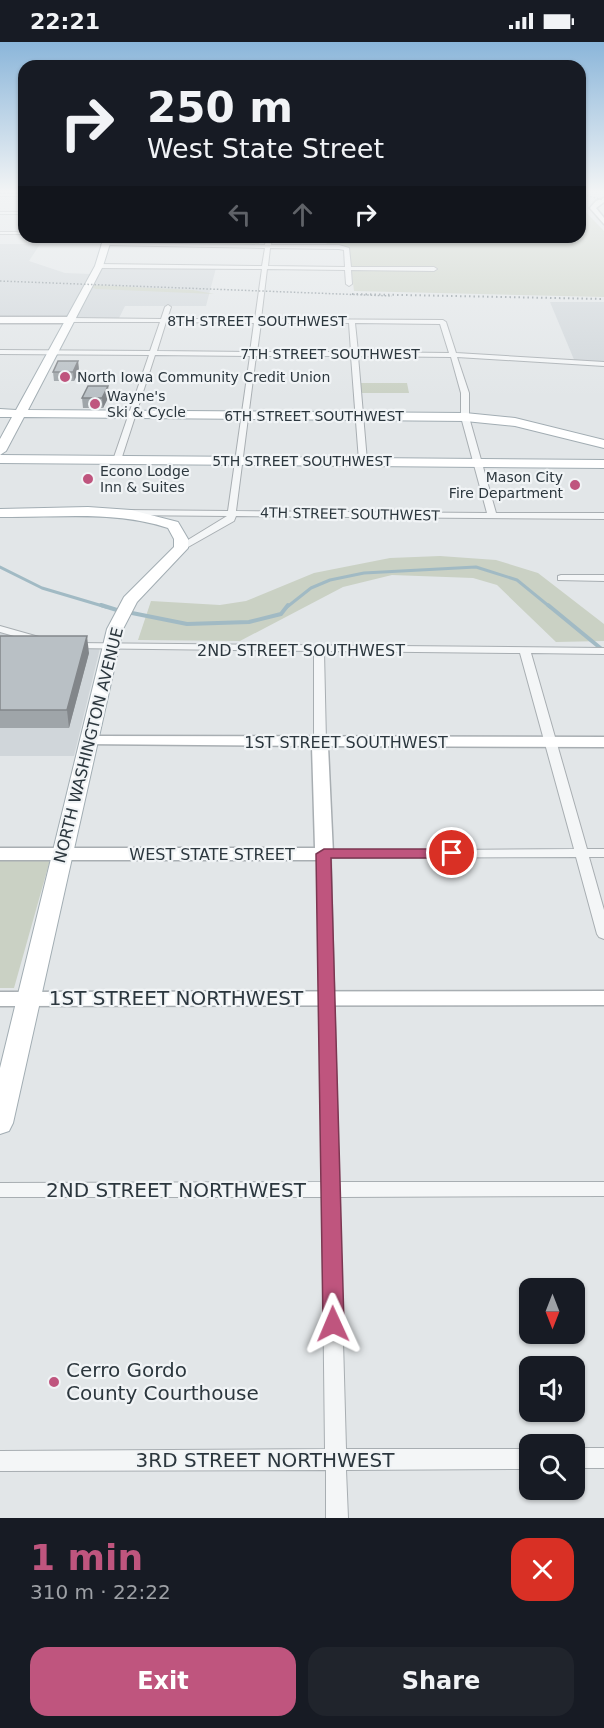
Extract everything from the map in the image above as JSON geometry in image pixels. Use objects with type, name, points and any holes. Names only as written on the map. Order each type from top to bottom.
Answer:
[{"type":"main road","points":[[0,451],[55,352],[101,260]]},
{"type":"main road","points":[[0,320],[71,320]]},
{"type":"main road","name":"6TH STREET SOUTHWEST","points":[[0,413],[465,417],[515,422],[604,444]]},
{"type":"main road","name":"5TH STREET SOUTHWEST","points":[[0,459],[604,464]]},
{"type":"main road","points":[[0,515],[97,512],[144,516],[167,523],[179,532],[181,548]]},
{"type":"main road","name":"NORTH WASHINGTON AVENUE","points":[[0,1123],[115,629],[130,600],[181,548]]},
{"type":"main road","name":"1ST STREET SOUTHWEST","points":[[89,741],[604,742]]},
{"type":"main road","points":[[320,742],[324,854]]},
{"type":"main road","name":"WEST STATE STREET","points":[[0,854],[324,854]]},
{"type":"main road","name":"1ST STREET NORTHWEST","points":[[0,999],[604,998]]},
{"type":"street","points":[[182,267],[184,260]]},
{"type":"street","points":[[181,548],[231,519],[266,260]]},
{"type":"street","points":[[348,260],[349,284]]},
{"type":"street","points":[[99,266],[434,269]]},
{"type":"street","points":[[117,460],[168,307]]},
{"type":"street","name":"8TH STREET SOUTHWEST","points":[[71,320],[443,322],[454,355]]},
{"type":"street","points":[[352,321],[363,461]]},
{"type":"street","name":"7TH STREET SOUTHWEST","points":[[0,352],[454,355],[604,364]]},
{"type":"street","points":[[454,355],[465,393],[465,417],[492,515]]},
{"type":"street","name":"4TH STREET SOUTHWEST","points":[[97,512],[604,516]]},
{"type":"street","points":[[561,578],[604,578]]},
{"type":"street","name":"2ND STREET SOUTHWEST","points":[[0,629],[56,644],[111,649],[604,651]]},
{"type":"street","points":[[319,650],[320,742]]},
{"type":"street","points":[[525,651],[604,934]]},
{"type":"street","name":"WEST STATE STREET","points":[[324,854],[604,853]]},
{"type":"street","points":[[324,854],[337,1518]]},
{"type":"street","name":"2ND STREET NORTHWEST","points":[[0,1190],[604,1189]]},
{"type":"street","points":[[585,1458],[604,1458]]},
{"type":"street","name":"3RD STREET NORTHWEST","points":[[0,1461],[519,1459]]},
{"type":"shaded area","points":[[0,260],[30,260],[65,273],[91,274],[69,319],[0,319]]},
{"type":"shaded area","points":[[350,260],[604,260],[604,297],[354,291]]},
{"type":"shaded area","points":[[100,267],[216,268],[206,306],[125,306],[119,318],[75,318]]},
{"type":"shaded area","points":[[95,285],[193,290],[214,294],[91,287]]},
{"type":"shaded area","points":[[550,302],[604,302],[604,363],[575,362]]},
{"type":"shaded area","points":[[357,383],[407,383],[409,393],[358,393]]},
{"type":"shaded area","points":[[440,556],[496,560],[538,573],[604,624],[604,641],[556,642],[497,585],[473,578],[392,575],[343,587],[240,641],[138,640],[151,601],[220,605],[246,601],[314,573],[390,558]]},
{"type":"shaded area","points":[[0,629],[69,646],[100,648],[74,756],[0,756]]},
{"type":"shaded area","points":[[0,860],[50,860],[14,988],[0,988]]},
{"type":"building","points":[[58,361],[78,361],[73,372],[53,372]]},
{"type":"building","points":[[88,386],[108,386],[102,398],[82,398]]},
{"type":"building","points":[[0,636],[87,636],[67,710],[0,710]]},
{"type":"waterway","points":[[0,567],[42,588],[106,607]]},
{"type":"waterway","points":[[287,607],[311,588],[330,580],[364,573],[476,567],[517,580],[550,607]]},
{"type":"waterway","points":[[101,605],[120,611]]},
{"type":"waterway","points":[[127,612],[187,624],[249,622],[281,614],[288,605]]},
{"type":"waterway","points":[[548,605],[604,651]]},
{"type":"railway","points":[[0,281],[392,296]]},
{"type":"railway","points":[[352,294],[604,299]]},
{"type":"place","name":"North Iowa Community Credit Union","points":[[65,377]]},
{"type":"place","name":"Wayne's Ski & Cycle","points":[[95,404]]},
{"type":"place","name":"Econo Lodge Inn & Suites","points":[[88,479]]},
{"type":"place","name":"Mason City Fire Department","points":[[575,485]]},
{"type":"place","name":"Cerro Gordo County Courthouse","points":[[54,1382]]},
{"type":"route","points":[[333,1324],[324,854],[452,853]]}]
